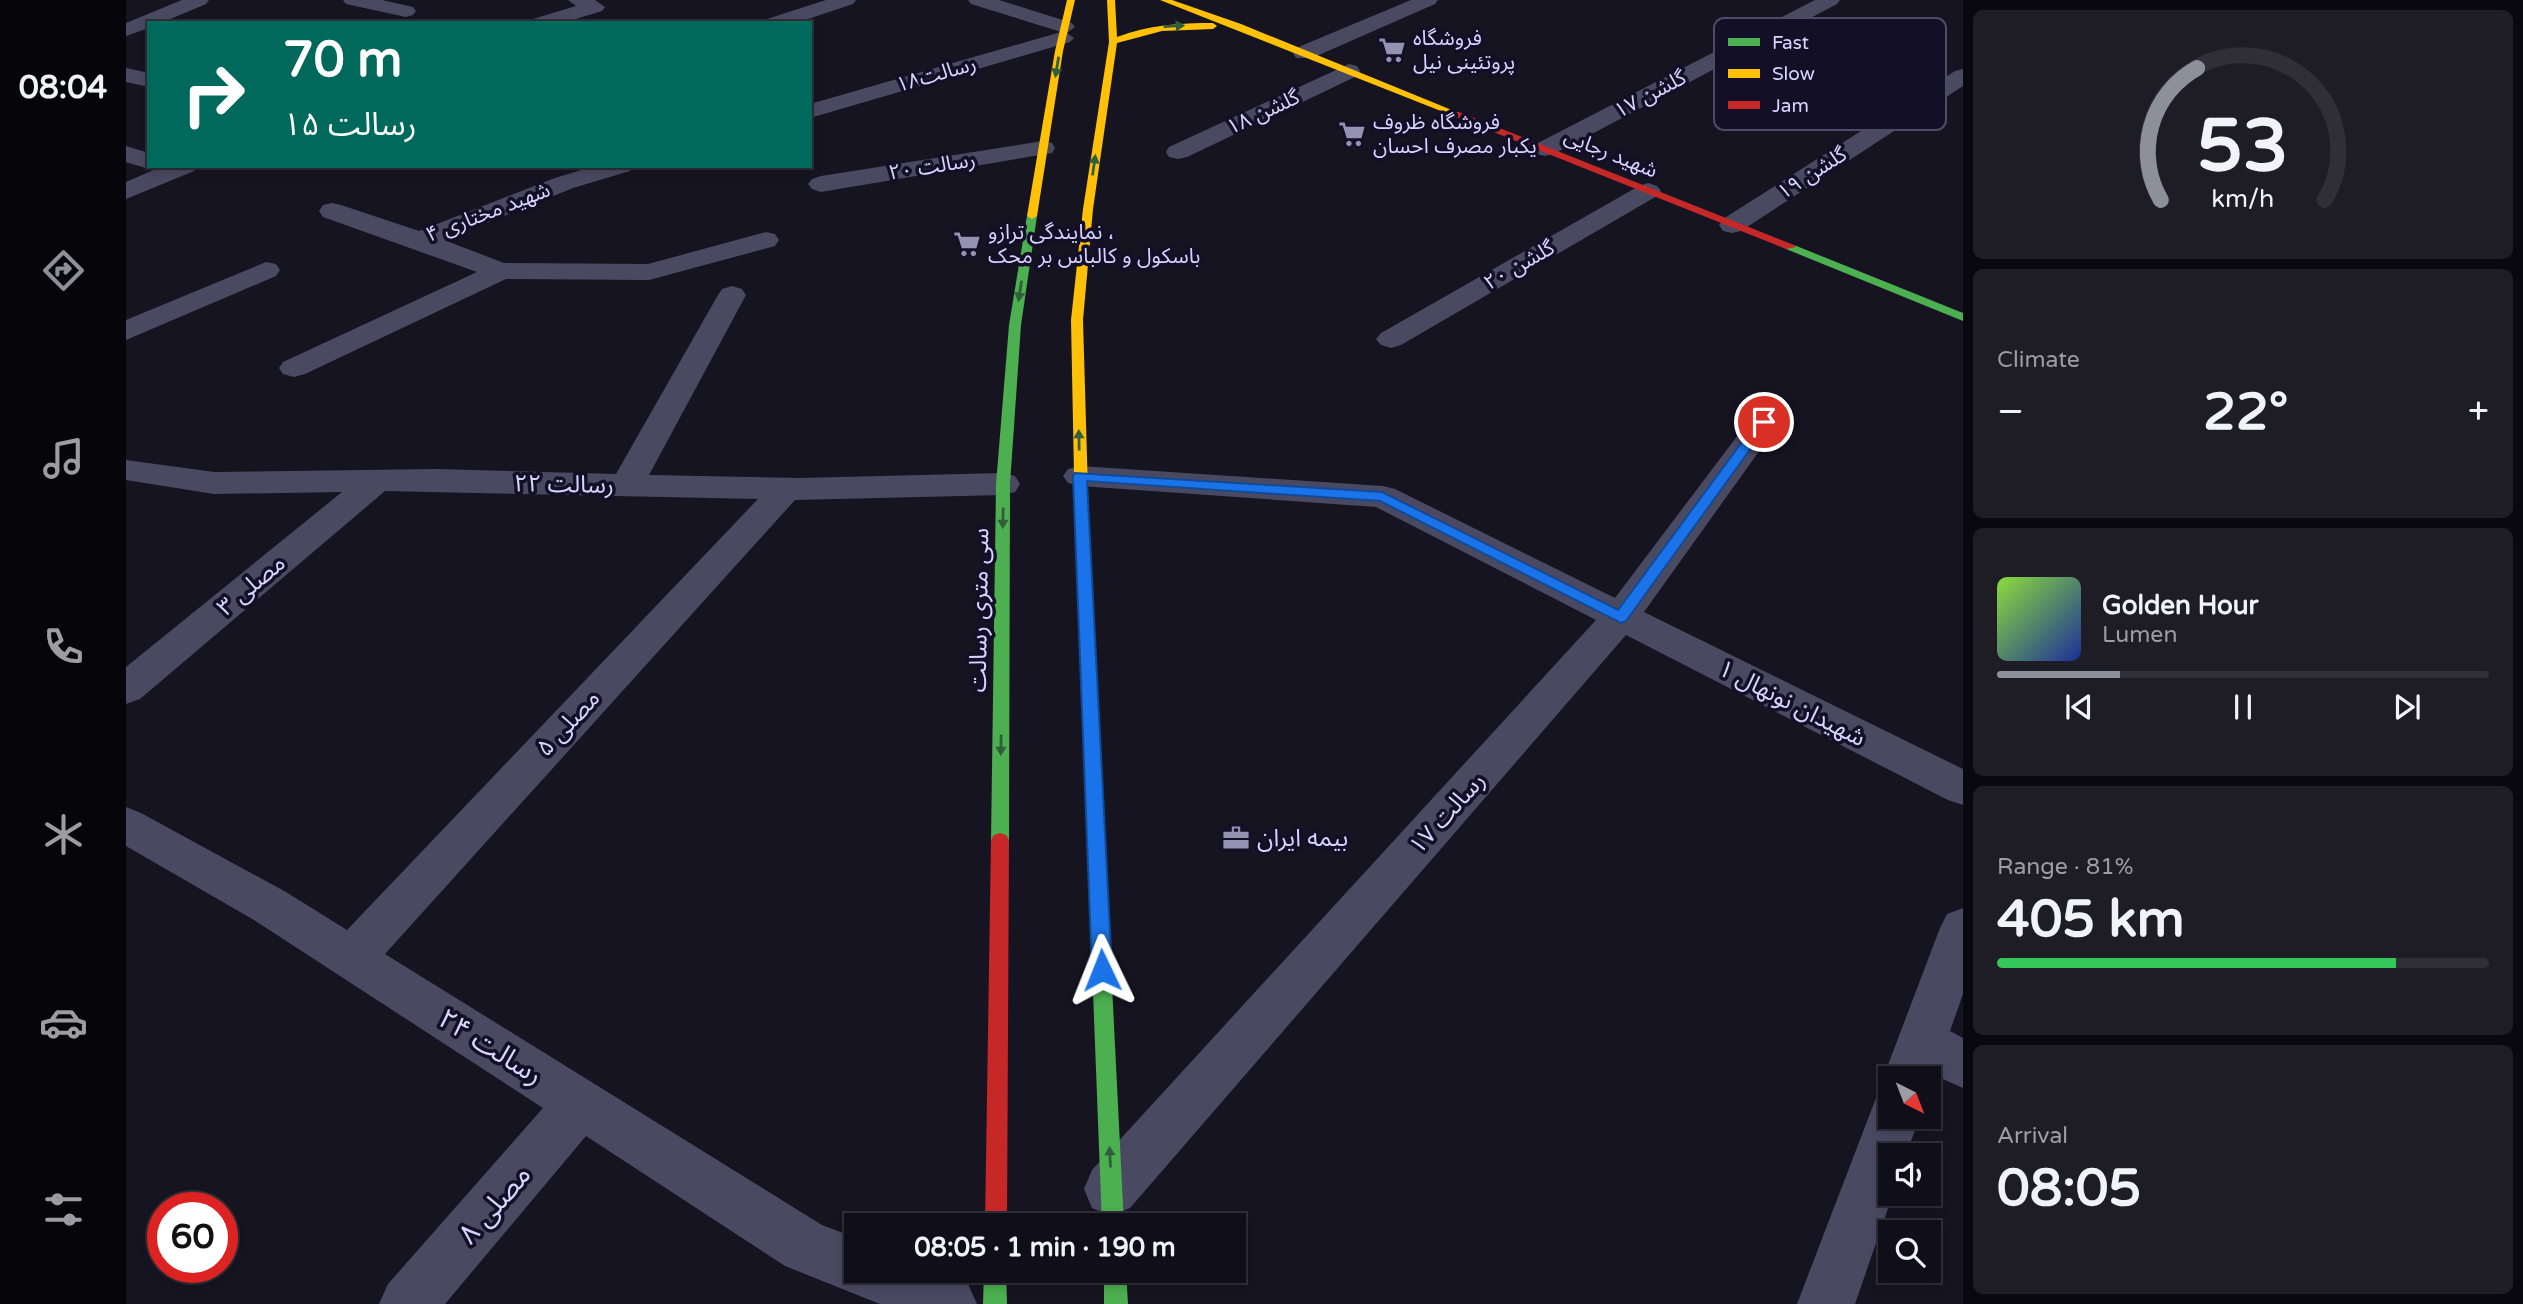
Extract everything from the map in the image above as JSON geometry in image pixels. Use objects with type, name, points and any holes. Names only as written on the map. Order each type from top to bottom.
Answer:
[{"type":"main road","name":"سی متری رسالت","points":[[996,1213],[1003,484],[1015,325],[1040,207],[1043,148],[1071,0]]},
{"type":"main road","points":[[1111,0],[1113,42],[1081,209],[1077,320],[1080,476],[1112,1207]]},
{"type":"main road","name":"شهید رجایی","points":[[1164,0],[1238,26],[1963,317]]},
{"type":"main road","points":[[1113,42],[1135,31],[1162,27],[1238,26]]},
{"type":"main road","points":[[995,1283],[995,1304]]},
{"type":"main road","points":[[1115,1283],[1116,1304]]},
{"type":"street","points":[[148,21],[199,0]]},
{"type":"street","points":[[353,0],[406,11]]},
{"type":"street","points":[[547,21],[595,7],[578,0]]},
{"type":"street","points":[[780,21],[846,0]]},
{"type":"street","points":[[978,0],[1064,32]]},
{"type":"street","points":[[1304,53],[1428,0]]},
{"type":"street","name":"گلشن ۱۷","points":[[1796,18],[1830,0]]},
{"type":"street","points":[[126,30],[147,21]]},
{"type":"street","name":"رسالت۱۸","points":[[812,110],[1064,32]]},
{"type":"street","name":"گلشن ۱۷","points":[[1545,149],[1714,61]]},
{"type":"street","name":"۱۸ گلشن","points":[[1178,152],[1349,71]]},
{"type":"street","points":[[126,75],[147,80]]},
{"type":"street","name":"۱۹ گلشن","points":[[1946,87],[1963,76]]},
{"type":"street","points":[[1946,108],[1950,109]]},
{"type":"street","name":"۱۹ گلشن","points":[[1732,225],[1878,130]]},
{"type":"street","name":"۲۰ رسالت","points":[[821,184],[1043,148]]},
{"type":"street","points":[[126,153],[147,161]]},
{"type":"street","points":[[126,191],[174,168]]},
{"type":"street","points":[[543,168],[564,183],[614,168]]},
{"type":"street","name":"۴ شهید مختاری","points":[[332,211],[420,240],[564,183]]},
{"type":"street","name":"۲۰ گلشن","points":[[1391,339],[1648,191]]},
{"type":"street","points":[[420,240],[501,271],[649,272],[766,240]]},
{"type":"street","points":[[126,331],[266,270]]},
{"type":"street","points":[[294,368],[501,271]]},
{"type":"street","points":[[626,485],[732,295]]},
{"type":"street","name":"۱۷ رسالت","points":[[1112,1207],[1621,617],[1764,422]]},
{"type":"street","name":"۲۲ رسالت","points":[[126,470],[215,483],[376,481],[786,489],[1003,484]]},
{"type":"street","name":"۱ شهیدان نونهال","points":[[1080,476],[1382,497],[1963,788]]},
{"type":"street","name":"۳ مصلی","points":[[126,689],[376,481]]},
{"type":"street","name":"۵ مصلی","points":[[351,958],[786,489]]},
{"type":"street","name":"۲۴ رسالت","points":[[126,825],[270,906],[806,1246],[844,1261]]},
{"type":"street","points":[[1931,1061],[1963,928]]},
{"type":"street","name":"۸ مصلی","points":[[408,1304],[580,1103]]},
{"type":"street","points":[[1826,1304],[1889,1129]]},
{"type":"street","points":[[897,1283],[948,1304]]},
{"type":"traffic: fast","points":[[1000,840],[1003,484],[1015,325],[1032,216]]},
{"type":"traffic: fast","points":[[1790,247],[1963,317]]},
{"type":"traffic: fast","points":[[1082,526],[1112,1213]]},
{"type":"traffic: fast","points":[[995,1283],[995,1304]]},
{"type":"traffic: fast","points":[[1115,1283],[1116,1304]]},
{"type":"traffic: slow","points":[[1032,216],[1059,51],[1071,0]]},
{"type":"traffic: slow","points":[[1082,526],[1077,320],[1088,209],[1113,42],[1111,0]]},
{"type":"traffic: slow","points":[[1164,0],[1238,26],[1459,115]]},
{"type":"traffic: slow","points":[[1113,42],[1162,28],[1213,26]]},
{"type":"traffic: jam","points":[[1459,115],[1790,247]]},
{"type":"traffic: jam","points":[[996,1213],[1000,840]]},
{"type":"place","name":"فروشگاه پروتئینی نیل","points":[[1392,50]]},
{"type":"place","name":"فروشگاه ظروف یکبار مصرف احسان","points":[[1352,134]]},
{"type":"place","name":"نمایندگی ترازو ، باسکول و کالباس بر محک","points":[[967,244]]},
{"type":"place","name":"بیمه ایران","points":[[1236,838]]},
{"type":"route","points":[[1102,970],[1080,476],[1382,497],[1621,617],[1764,422]]}]
